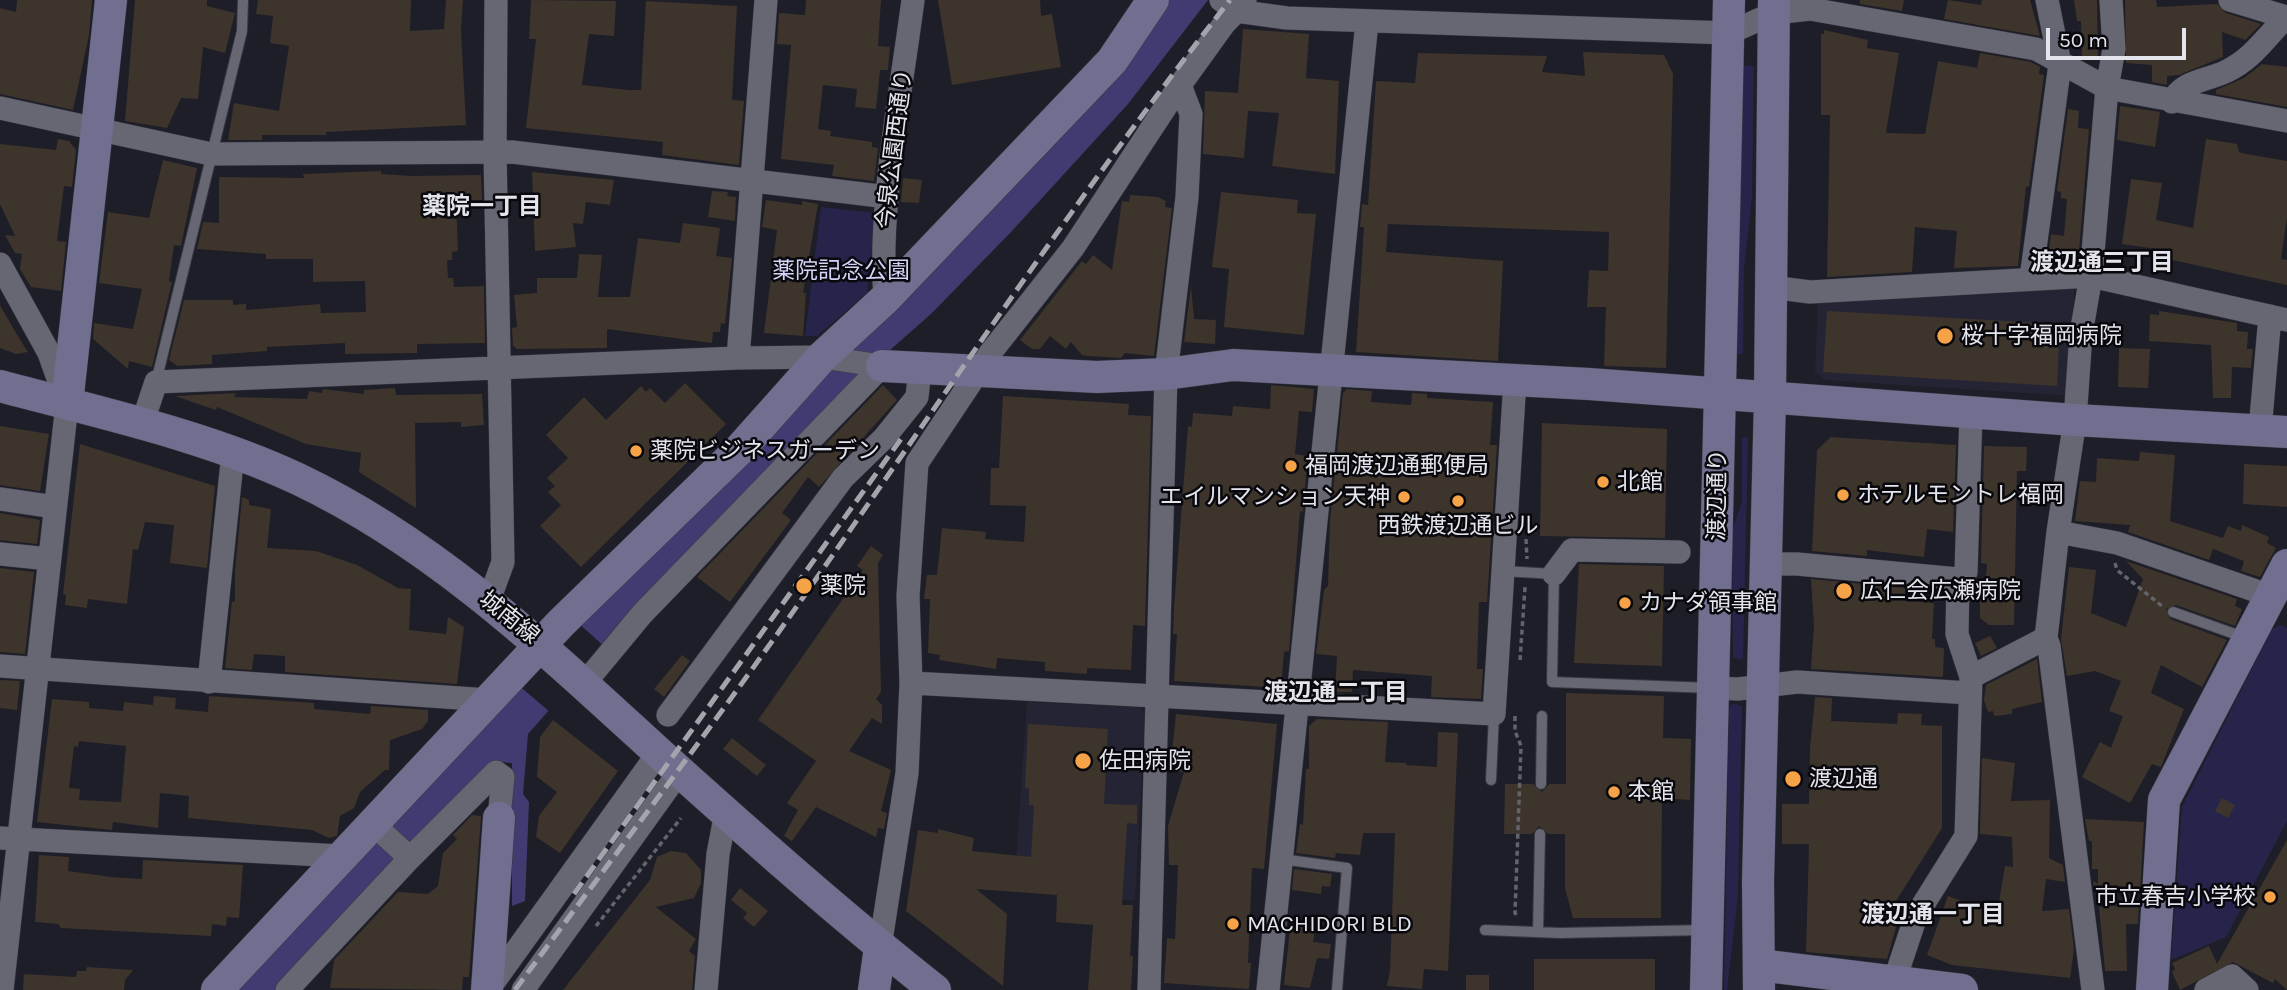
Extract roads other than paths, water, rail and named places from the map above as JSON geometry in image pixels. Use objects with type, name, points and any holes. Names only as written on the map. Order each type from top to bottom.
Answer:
[{"type":"street","points":[[2,990],[9,839],[36,668],[68,404],[111,0]]},
{"type":"street","points":[[489,600],[503,562],[495,152],[496,0]]},
{"type":"street","points":[[738,358],[766,0]]},
{"type":"street","name":"今泉公園西通り","points":[[885,299],[883,263],[888,197],[913,0]]},
{"type":"street","points":[[217,990],[341,856],[376,827],[488,700],[544,648],[830,358],[1112,61],[1153,0]]},
{"type":"street","name":"渡辺通り","points":[[1706,990],[1729,0]]},
{"type":"street","points":[[2031,278],[2060,64],[2047,0]]},
{"type":"street","points":[[2093,990],[2046,638],[2075,420],[2081,334],[2091,276],[2107,88],[2114,49],[2111,0]]},
{"type":"street","points":[[2172,102],[2177,92],[2188,85],[2228,71],[2262,48],[2287,17],[2230,0]]},
{"type":"street","points":[[874,990],[907,773],[911,683],[908,596],[917,463],[978,372],[1073,248],[1235,4],[1256,16],[1729,33],[1774,7],[1810,9],[2036,49],[2107,88],[2287,121]]},
{"type":"street","points":[[1774,7],[1770,397],[1758,881],[1759,977],[1894,982],[1962,990]]},
{"type":"street","points":[[1268,990],[1367,22]]},
{"type":"street","points":[[1149,990],[1166,374],[1188,169],[1191,114],[1180,85]]},
{"type":"street","points":[[0,108],[211,154],[495,152],[888,197]]},
{"type":"street","points":[[0,264],[49,353],[68,404]]},
{"type":"street","points":[[142,424],[156,382],[738,358],[830,358],[920,369],[1097,377],[1166,374],[1233,365],[1721,393],[1971,413],[2273,431],[2278,318],[2091,276],[1810,292],[1771,287]]},
{"type":"street","points":[[581,682],[642,614],[880,366]]},
{"type":"street","points":[[668,715],[843,478],[884,438],[917,397],[920,369]]},
{"type":"street","points":[[911,683],[1494,714],[1514,380]]},
{"type":"street","name":"城南線","points":[[0,386],[142,424],[233,453],[299,480],[401,537],[489,600],[880,947],[935,990]]},
{"type":"street","points":[[1765,564],[1797,564],[1958,579],[1966,572],[1971,413]]},
{"type":"street","points":[[209,682],[233,453]]},
{"type":"street","points":[[0,499],[55,507]]},
{"type":"street","points":[[2058,532],[2117,543],[2279,600]]},
{"type":"street","points":[[1554,574],[1572,550],[1679,552]]},
{"type":"street","points":[[0,554],[49,559]]},
{"type":"street","points":[[2152,990],[2164,800],[2248,639],[2279,600],[2287,565]]},
{"type":"street","points":[[1894,982],[1916,916],[1966,836],[1970,685],[1957,634],[1958,579]]},
{"type":"street","points":[[1714,688],[1738,689],[1797,682],[1970,685],[2046,638]]},
{"type":"street","points":[[0,666],[488,700]]},
{"type":"street","points":[[488,990],[670,762]]},
{"type":"street","points":[[523,990],[670,762]]},
{"type":"street","points":[[287,990],[408,856],[496,772],[503,777],[488,990]]},
{"type":"street","points":[[706,990],[718,854],[726,812]]},
{"type":"street","points":[[376,827],[408,856]]},
{"type":"street","points":[[9,839],[341,856]]},
{"type":"street","points":[[2206,990],[2232,976],[2247,990]]},
{"type":"lane","points":[[156,382],[242,31],[243,0]]},
{"type":"lane","points":[[1503,571],[1554,574],[1552,682],[1714,688]]},
{"type":"lane","points":[[2173,612],[2248,639]]},
{"type":"lane","points":[[1490,780],[1494,714]]},
{"type":"lane","points":[[1541,784],[1542,716]]},
{"type":"lane","points":[[1538,927],[1540,834]]},
{"type":"lane","points":[[1281,859],[1347,868],[1337,990]]},
{"type":"lane","points":[[1485,930],[1538,927],[1708,930]]},
{"type":"railway","points":[[515,990],[737,690],[1068,218],[1230,0]]},
{"type":"railway","points":[[574,894],[901,439]]},
{"type":"place","name":"桜十字福岡病院","points":[[1945,336]]},
{"type":"place","name":"薬院ビジネスガーデン","points":[[636,451]]},
{"type":"place","name":"福岡渡辺通郵便局","points":[[1291,466]]},
{"type":"place","name":"北館","points":[[1603,482]]},
{"type":"place","name":"ホテルモントレ福岡","points":[[1843,495]]},
{"type":"place","name":"エイルマンション天神","points":[[1404,497]]},
{"type":"place","name":"西鉄渡辺通ビル","points":[[1458,501]]},
{"type":"place","name":"薬院","points":[[804,586]]},
{"type":"place","name":"広仁会広瀬病院","points":[[1844,591]]},
{"type":"place","name":"カナダ領事館","points":[[1625,603]]},
{"type":"place","name":"佐田病院","points":[[1083,761]]},
{"type":"place","name":"渡辺通","points":[[1793,779]]},
{"type":"place","name":"本館","points":[[1614,792]]},
{"type":"place","name":"市立春吉小学校","points":[[2270,897]]},
{"type":"place","name":"MACHIDORI BLD","points":[[1233,924]]},
{"type":"district","name":"薬院一丁目","points":[[482,207]]},
{"type":"district","name":"渡辺通三丁目","points":[[2102,263]]},
{"type":"district","name":"渡辺通二丁目","points":[[1336,693]]},
{"type":"district","name":"渡辺通一丁目","points":[[1933,915]]},
{"type":"park label","name":"薬院記念公園","points":[[841,271]]}]
